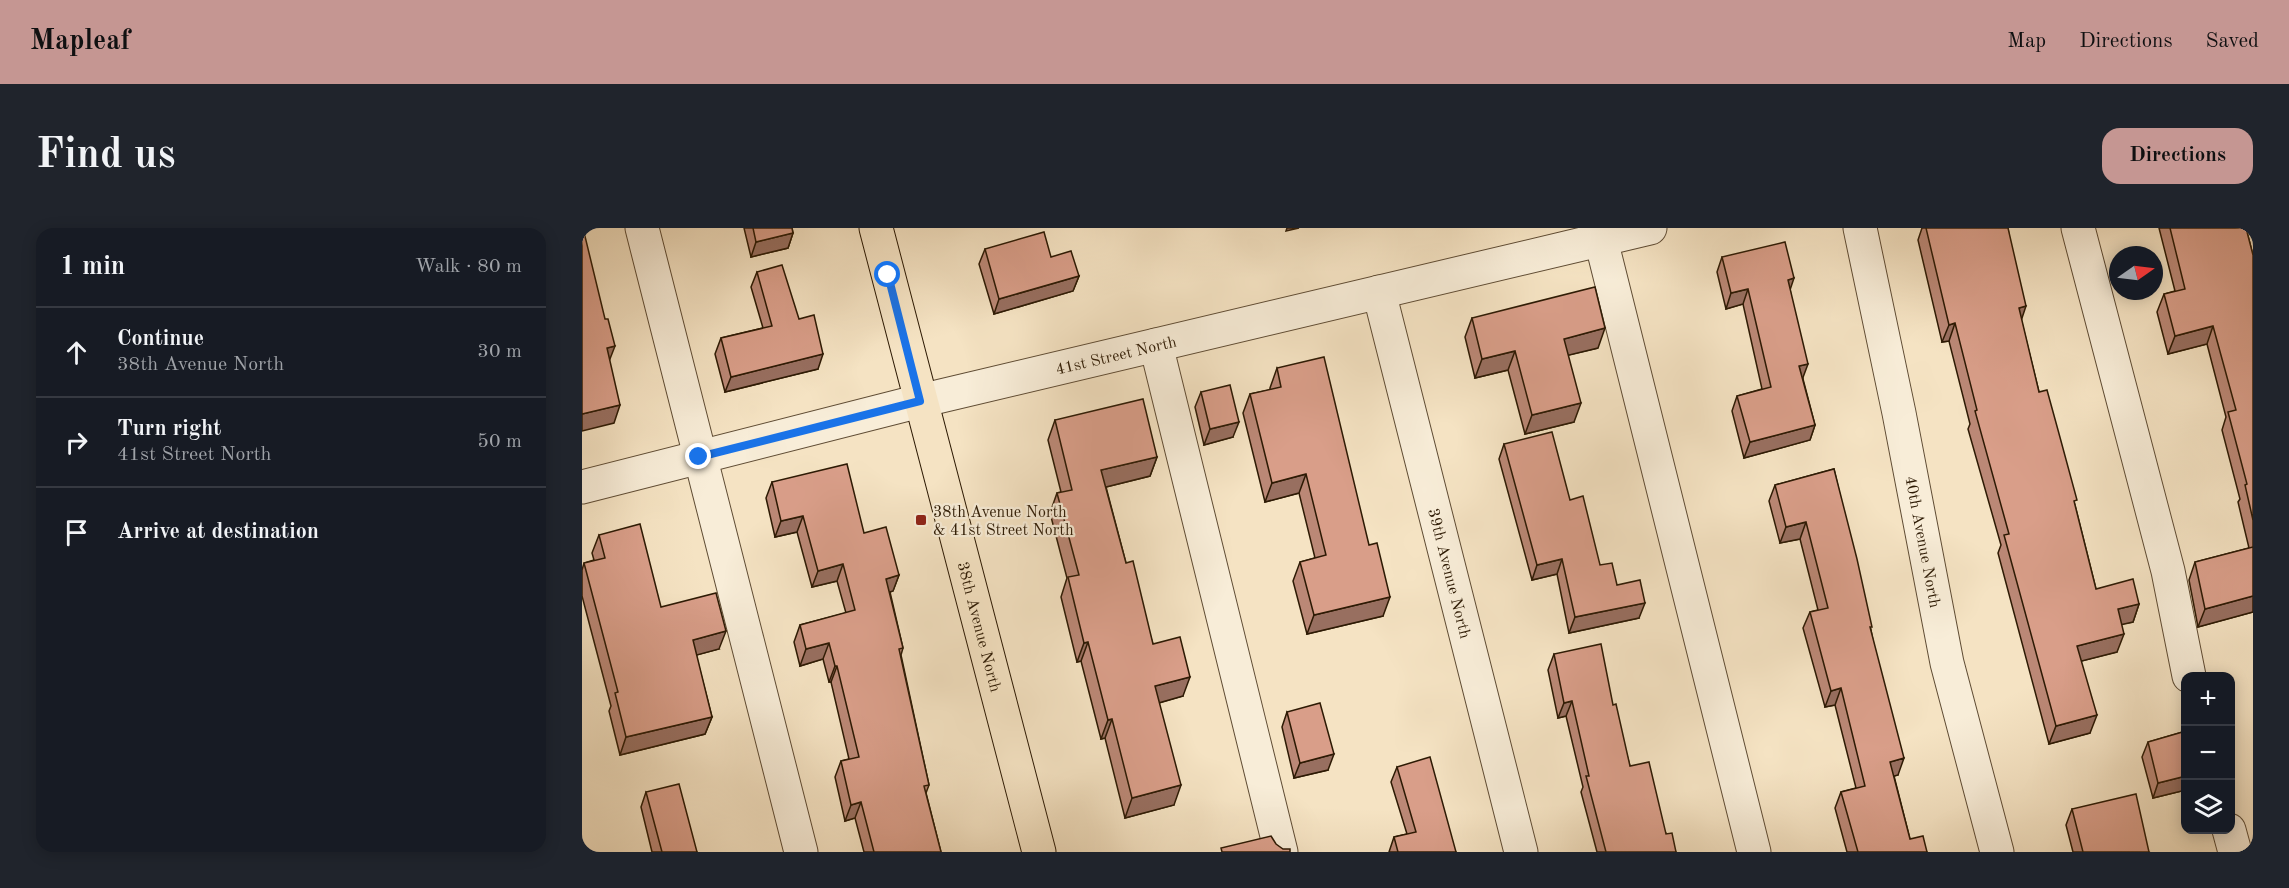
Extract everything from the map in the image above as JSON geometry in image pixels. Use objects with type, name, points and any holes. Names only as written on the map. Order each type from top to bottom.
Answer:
[{"type":"main road","name":"38th Avenue North","points":[[876,228],[1039,852]]},
{"type":"street","points":[[642,228],[801,852]]},
{"type":"street","name":"41st Street North","points":[[582,487],[920,401],[1650,228]]},
{"type":"street","name":"40th Avenue North","points":[[1860,228],[1899,413],[1947,663],[1997,852]]},
{"type":"street","points":[[2078,228],[2168,571],[2188,672]]},
{"type":"street","points":[[1601,240],[1754,852]]},
{"type":"street","name":"39th Avenue North","points":[[1379,292],[1521,852]]},
{"type":"street","points":[[1156,345],[1281,852]]},
{"type":"street","points":[[2230,834],[2235,852]]},
{"type":"building","points":[[582,228],[605,319],[608,319],[615,346],[607,348],[620,405],[582,414]]},
{"type":"building","points":[[753,228],[792,228],[793,233],[756,242]]},
{"type":"building","points":[[1926,228],[2008,228],[2026,306],[2019,308],[2039,392],[2047,390],[2077,500],[2074,501],[2096,589],[2133,579],[2139,604],[2118,609],[2124,634],[2077,646],[2097,715],[2056,726],[2004,535],[2009,534],[1975,411],[1977,410],[1955,323],[1949,325]]},
{"type":"building","points":[[2170,228],[2246,228],[2253,255],[2253,520],[2245,485],[2247,484],[2228,412],[2236,410],[2213,326],[2175,336],[2164,294],[2185,289]]},
{"type":"building","points":[[1044,232],[1051,257],[1071,251],[1079,276],[999,299],[985,249]]},
{"type":"building","points":[[1785,242],[1794,278],[1788,280],[1808,364],[1799,366],[1815,425],[1750,442],[1737,396],[1771,387],[1748,289],[1731,293],[1722,257]]},
{"type":"building","points":[[782,265],[799,319],[814,315],[823,354],[731,377],[721,338],[772,326],[757,272]]},
{"type":"building","points":[[1595,287],[1605,328],[1564,339],[1581,403],[1532,415],[1515,351],[1482,359],[1472,318]]},
{"type":"building","points":[[1324,357],[1369,545],[1377,543],[1390,597],[1314,615],[1300,562],[1326,555],[1306,474],[1272,483],[1250,394],[1281,387],[1277,368]]},
{"type":"building","points":[[1230,385],[1239,422],[1210,429],[1201,392]]},
{"type":"building","points":[[1143,399],[1157,457],[1101,470],[1126,563],[1133,561],[1153,644],[1180,637],[1190,677],[1155,686],[1181,785],[1132,798],[1112,719],[1108,720],[1088,642],[1084,643],[1068,577],[1079,575],[1057,493],[1072,490],[1055,420]]},
{"type":"building","points":[[1552,432],[1570,500],[1583,496],[1600,565],[1612,563],[1617,585],[1640,580],[1645,603],[1575,617],[1562,559],[1537,565],[1504,444]]},
{"type":"building","points":[[847,464],[864,533],[886,527],[899,575],[886,579],[903,648],[899,649],[929,785],[924,786],[941,852],[874,852],[861,802],[851,805],[841,761],[859,757],[837,666],[835,666],[829,643],[806,649],[800,625],[855,610],[843,564],[818,571],[803,516],[781,521],[772,482]]},
{"type":"building","points":[[1834,469],[1857,559],[1872,627],[1870,627],[1904,758],[1890,762],[1910,839],[1923,836],[1927,852],[1858,852],[1841,792],[1865,786],[1841,688],[1831,691],[1810,612],[1828,608],[1806,522],[1786,527],[1775,485]]},
{"type":"building","points":[[640,524],[661,607],[716,593],[726,631],[693,640],[712,717],[626,737],[615,693],[618,692],[584,563],[605,558],[599,535]]},
{"type":"building","points":[[2253,547],[2253,596],[2205,609],[2195,562]]},
{"type":"building","points":[[1601,644],[1613,705],[1616,704],[1630,766],[1649,762],[1666,834],[1672,833],[1676,852],[1606,852],[1586,776],[1589,776],[1572,701],[1564,703],[1554,654]]},
{"type":"building","points":[[1320,703],[1334,754],[1300,763],[1287,712]]},
{"type":"building","points":[[2181,732],[2181,777],[2158,783],[2148,742]]},
{"type":"building","points":[[1430,757],[1456,852],[1398,852],[1394,837],[1416,832],[1397,767]]},
{"type":"building","points":[[679,784],[697,852],[662,852],[646,792]]},
{"type":"building","points":[[2136,794],[2149,852],[2083,852],[2072,809]]},
{"type":"building","points":[[1271,836],[1276,844],[1283,849],[1290,849],[1290,852],[1222,852],[1221,848]]},
{"type":"place","name":"38th Avenue North & 41st Street North","points":[[921,520]]},
{"type":"route","points":[[699,457],[920,401],[888,275]]}]
